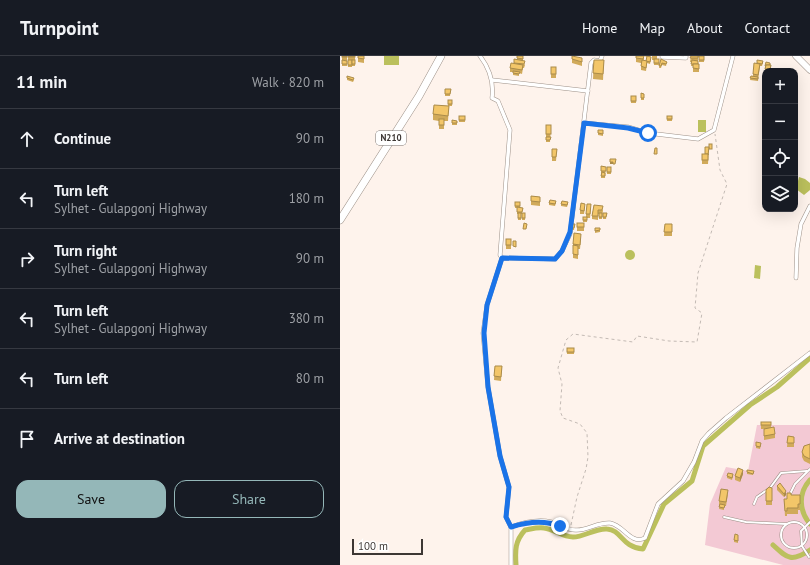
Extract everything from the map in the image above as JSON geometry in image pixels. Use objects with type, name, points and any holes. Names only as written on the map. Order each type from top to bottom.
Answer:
[{"type":"highway","name":"N210","points":[[340,220],[419,96],[441,56]]},
{"type":"main road","points":[[796,56],[810,70]]},
{"type":"main road","points":[[801,56],[810,65]]},
{"type":"street","points":[[480,56],[486,64],[492,80],[492,98],[498,101],[510,130],[500,255],[502,258],[487,305],[484,333],[488,387],[500,456],[509,487],[506,517],[511,527],[511,565]]},
{"type":"street","points":[[502,258],[555,259],[562,251],[570,232],[592,60],[600,61],[602,56]]},
{"type":"street","points":[[662,56],[686,58],[686,56]]},
{"type":"street","points":[[584,123],[698,139],[714,130],[733,56]]},
{"type":"street","points":[[492,80],[588,90]]},
{"type":"street","points":[[796,278],[797,248],[801,224],[810,206]]},
{"type":"street","points":[[511,527],[535,522],[549,522],[570,530],[579,530],[599,524],[611,523],[619,526],[630,537],[636,540],[644,538],[658,504],[683,481],[702,441],[726,418],[810,353]]},
{"type":"lane","points":[[790,495],[795,484],[810,469]]},
{"type":"lane","points":[[754,504],[759,495],[770,488],[781,473],[807,471]]},
{"type":"lane","points":[[724,517],[746,522],[786,524],[795,522],[806,526]]},
{"type":"lane","points":[[808,556],[803,547],[801,531],[810,522]]},
{"type":"lane","points":[[786,524],[780,535],[783,543],[792,549],[803,547]]},
{"type":"lane","points":[[803,547],[807,538],[806,526]]},
{"type":"path","points":[[570,530],[588,457],[587,433],[580,424],[563,418],[560,411],[562,384],[558,368],[566,340],[573,334],[634,342],[637,336],[669,341],[697,342],[702,313],[695,308],[698,273],[727,184],[720,170],[714,130]]},
{"type":"shaded area","points":[[384,56],[399,56],[399,65],[384,65]]},
{"type":"shaded area","points":[[698,120],[706,120],[706,132],[698,132]]},
{"type":"shaded area","points":[[799,177],[810,183],[810,190],[804,195],[798,190]]},
{"type":"shaded area","points":[[630,250],[635,255],[630,260],[625,255]]},
{"type":"shaded area","points":[[755,265],[761,266],[760,279],[754,278]]},
{"type":"shaded area","points":[[757,425],[810,425],[810,565],[783,565],[705,545],[710,504],[726,467],[748,471]]},
{"type":"building","points":[[358,56],[364,56],[364,59],[358,58]]},
{"type":"building","points":[[517,56],[523,56],[523,59],[517,58]]},
{"type":"building","points":[[572,56],[582,58],[582,62],[572,59]]},
{"type":"building","points":[[636,56],[644,56],[643,59],[636,58]]},
{"type":"building","points":[[647,56],[651,57],[650,62],[646,61]]},
{"type":"building","points":[[691,56],[698,56],[698,58],[690,58]]},
{"type":"building","points":[[699,56],[704,56],[704,60],[699,60]]},
{"type":"building","points":[[514,59],[525,61],[524,64],[514,63]]},
{"type":"building","points":[[654,59],[659,59],[659,63],[654,63]]},
{"type":"building","points":[[661,59],[667,62],[666,64],[662,63],[661,66],[659,66]]},
{"type":"building","points":[[342,60],[347,61],[347,64],[342,64]]},
{"type":"building","points":[[348,60],[352,60],[352,65],[348,65]]},
{"type":"building","points":[[352,60],[355,60],[355,64],[352,64]]},
{"type":"building","points":[[594,60],[604,60],[603,74],[593,73]]},
{"type":"building","points":[[642,60],[647,61],[646,68],[641,66]]},
{"type":"building","points":[[692,60],[698,61],[698,64],[691,64]]},
{"type":"building","points":[[757,60],[763,61],[762,64],[757,63]]},
{"type":"building","points":[[766,62],[770,63],[770,65],[765,66]]},
{"type":"building","points":[[511,63],[523,65],[522,70],[510,68]]},
{"type":"building","points":[[754,63],[760,64],[758,75],[753,74]]},
{"type":"building","points":[[693,64],[699,64],[699,69],[693,68]]},
{"type":"building","points":[[766,65],[771,65],[770,68],[765,68]]},
{"type":"building","points":[[551,67],[556,67],[556,74],[551,74]]},
{"type":"building","points":[[513,71],[520,72],[519,74],[513,73]]},
{"type":"building","points":[[347,76],[354,78],[353,80],[347,78]]},
{"type":"building","points":[[751,76],[758,77],[758,79],[750,78]]},
{"type":"building","points":[[445,89],[451,89],[450,94],[445,94]]},
{"type":"building","points":[[641,93],[644,94],[644,98],[641,98]]},
{"type":"building","points":[[631,96],[636,96],[636,101],[631,101]]},
{"type":"building","points":[[448,100],[452,100],[452,104],[448,104]]},
{"type":"building","points":[[434,105],[449,106],[448,116],[433,114]]},
{"type":"building","points":[[459,116],[465,116],[465,120],[459,120]]},
{"type":"building","points":[[667,116],[672,116],[672,119],[667,119]]},
{"type":"building","points":[[439,119],[444,119],[444,125],[439,125]]},
{"type":"building","points":[[452,120],[457,121],[457,123],[452,123]]},
{"type":"building","points":[[546,125],[551,125],[551,134],[546,134]]},
{"type":"building","points":[[598,130],[603,130],[603,134],[598,133]]},
{"type":"building","points":[[546,137],[551,137],[550,140],[546,140]]},
{"type":"building","points":[[709,144],[712,144],[712,149],[709,149]]},
{"type":"building","points":[[705,147],[709,147],[708,155],[705,154]]},
{"type":"building","points":[[655,148],[657,148],[657,154],[654,154]]},
{"type":"building","points":[[552,149],[557,149],[556,157],[552,157]]},
{"type":"building","points":[[702,154],[708,154],[708,160],[702,160]]},
{"type":"building","points":[[610,159],[616,159],[615,164],[610,162]]},
{"type":"building","points":[[601,166],[606,167],[606,171],[601,171]]},
{"type":"building","points":[[607,167],[611,167],[611,172],[607,172]]},
{"type":"building","points":[[602,172],[605,173],[605,176],[601,176]]},
{"type":"building","points":[[531,196],[540,197],[540,202],[531,201]]},
{"type":"building","points":[[550,200],[556,201],[555,204],[549,203]]},
{"type":"building","points":[[562,201],[568,202],[567,205],[561,204]]},
{"type":"building","points":[[515,202],[520,202],[520,206],[515,206]]},
{"type":"building","points":[[581,203],[585,204],[584,211],[580,210]]},
{"type":"building","points":[[587,204],[591,204],[590,214],[586,214]]},
{"type":"building","points":[[594,205],[603,206],[602,210],[598,210],[598,216],[592,216]]},
{"type":"building","points":[[517,207],[523,208],[522,212],[517,212]]},
{"type":"building","points":[[518,213],[521,213],[521,218],[518,218]]},
{"type":"building","points":[[522,213],[525,213],[525,218],[522,218]]},
{"type":"building","points":[[599,213],[602,213],[602,217],[599,217]]},
{"type":"building","points":[[603,213],[607,213],[606,217],[603,217]]},
{"type":"building","points":[[583,217],[587,217],[587,220],[583,220]]},
{"type":"building","points":[[524,223],[527,224],[526,229],[523,229]]},
{"type":"building","points":[[577,223],[584,223],[584,227],[577,227]]},
{"type":"building","points":[[571,224],[575,224],[574,228],[571,228]]},
{"type":"building","points":[[665,224],[672,224],[672,232],[664,232]]},
{"type":"building","points":[[595,228],[600,228],[600,230],[595,231]]},
{"type":"building","points":[[574,233],[581,234],[580,245],[573,244]]},
{"type":"building","points":[[506,239],[511,239],[511,245],[506,245]]},
{"type":"building","points":[[513,241],[516,241],[516,247],[513,246]]},
{"type":"building","points":[[573,245],[578,246],[578,255],[573,254]]},
{"type":"building","points":[[567,348],[574,348],[574,352],[567,352]]},
{"type":"building","points":[[495,366],[502,366],[501,377],[494,376]]},
{"type":"building","points":[[761,422],[771,422],[771,425],[761,425]]},
{"type":"building","points":[[774,427],[775,434],[764,436],[764,429]]},
{"type":"building","points":[[788,436],[794,437],[794,443],[787,443]]},
{"type":"building","points":[[756,442],[761,443],[760,447],[756,446]]},
{"type":"building","points":[[810,444],[810,459],[804,456],[802,452],[804,446]]},
{"type":"building","points":[[738,468],[743,470],[740,478],[735,476]]},
{"type":"building","points":[[747,470],[754,471],[753,474],[747,472]]},
{"type":"building","points":[[728,473],[733,474],[732,478],[727,476]]},
{"type":"building","points":[[780,483],[786,491],[784,494],[777,486]]},
{"type":"building","points":[[769,487],[772,488],[772,501],[766,501],[766,490]]},
{"type":"building","points":[[721,489],[728,490],[726,502],[719,501]]},
{"type":"building","points":[[787,493],[791,493],[791,495],[800,495],[800,504],[798,504],[798,508],[787,508],[787,511],[785,511],[784,499],[787,499]]},
{"type":"building","points":[[720,504],[725,505],[724,508],[719,507]]},
{"type":"building","points":[[735,534],[738,535],[738,541],[734,540]]},
{"type":"waterway","points":[[516,565],[516,550],[519,538],[525,530],[537,528],[548,529],[569,537],[577,537],[607,529],[616,532],[630,545],[643,549],[664,504],[692,481],[703,446],[750,405],[777,387],[810,358]]},
{"type":"waterway","points":[[810,480],[803,491],[801,502],[806,519],[810,524]]},
{"type":"waterway","points":[[773,545],[790,557],[799,556],[810,550]]},
{"type":"route","points":[[560,526],[549,522],[535,522],[511,527],[506,521],[506,509],[510,492],[500,456],[488,387],[484,333],[487,305],[502,258],[555,259],[562,251],[570,234],[584,123],[628,128],[648,133]]}]
